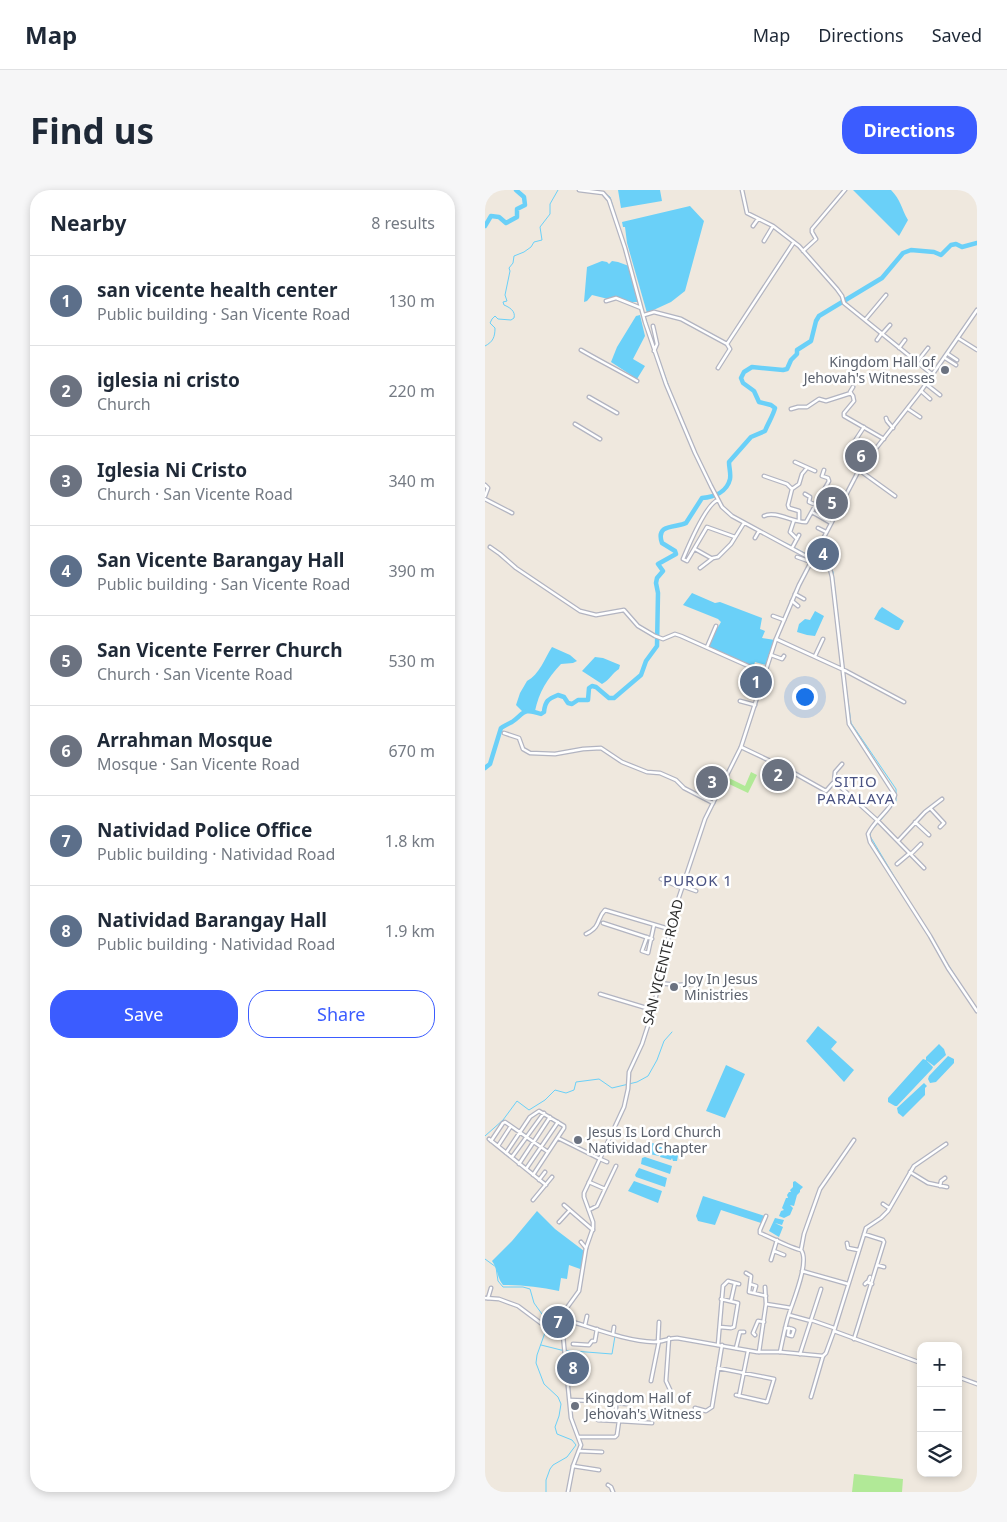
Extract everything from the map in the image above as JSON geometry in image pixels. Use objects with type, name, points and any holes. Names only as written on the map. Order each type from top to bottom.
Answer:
[{"type":"street","points":[[579,190],[603,193],[609,200],[625,248],[654,350],[695,453],[716,497],[727,512],[811,560]]},
{"type":"street","points":[[741,190],[747,213],[773,226],[794,242],[842,296],[844,303],[933,375]]},
{"type":"street","points":[[803,251],[816,239],[812,229],[845,190]]},
{"type":"street","points":[[753,226],[758,219]]},
{"type":"street","points":[[764,241],[773,226]]},
{"type":"street","points":[[727,344],[794,242]]},
{"type":"street","points":[[865,320],[886,295]]},
{"type":"street","points":[[606,300],[618,299],[641,308]]},
{"type":"street","name":"SAN VICENTE ROAD","points":[[589,1182],[624,1107],[629,1072],[642,1044],[653,1010],[669,930],[705,819],[741,747],[776,638],[795,594],[859,470],[921,392],[977,310]]},
{"type":"street","points":[[644,315],[655,312],[681,320],[727,344],[730,349],[718,368]]},
{"type":"street","points":[[877,340],[890,325]]},
{"type":"street","points":[[653,326],[657,345],[654,350]]},
{"type":"street","points":[[958,338],[977,350]]},
{"type":"street","points":[[899,348],[905,340]]},
{"type":"street","points":[[917,362],[928,348]]},
{"type":"street","points":[[581,350],[637,381]]},
{"type":"street","points":[[947,354],[957,360]]},
{"type":"street","points":[[945,358],[956,365]]},
{"type":"street","points":[[926,384],[941,395]]},
{"type":"street","points":[[853,387],[850,390],[854,401],[844,413],[844,416],[884,439]]},
{"type":"street","points":[[921,392],[930,399]]},
{"type":"street","points":[[791,410],[798,407],[807,407],[819,399],[826,401],[851,393]]},
{"type":"street","points":[[589,397],[617,413]]},
{"type":"street","points":[[908,409],[920,417]]},
{"type":"street","points":[[886,418],[893,428]]},
{"type":"street","points":[[575,424],[601,439]]},
{"type":"street","points":[[849,450],[864,427]]},
{"type":"street","points":[[855,461],[862,466]]},
{"type":"street","points":[[795,462],[815,471]]},
{"type":"street","points":[[799,521],[799,511],[788,506],[792,489],[799,484],[801,475],[807,468]]},
{"type":"street","points":[[764,516],[775,514],[806,522],[829,481],[828,478],[822,476],[824,470]]},
{"type":"street","points":[[859,470],[895,496]]},
{"type":"street","points":[[764,476],[787,484],[792,489]]},
{"type":"street","points":[[485,485],[488,487],[485,498],[512,512]]},
{"type":"street","points":[[805,494],[810,497],[809,501],[815,505]]},
{"type":"street","points":[[707,527],[687,561],[683,560],[689,544],[716,497]]},
{"type":"street","points":[[811,512],[831,523]]},
{"type":"street","points":[[794,520],[790,532],[797,539]]},
{"type":"street","points":[[702,521],[707,527],[735,537]]},
{"type":"street","points":[[700,568],[712,558],[718,557],[731,544],[744,523]]},
{"type":"street","points":[[817,528],[826,532]]},
{"type":"street","points":[[755,538],[759,531]]},
{"type":"street","points":[[793,548],[799,536]]},
{"type":"street","points":[[815,541],[820,544]]},
{"type":"street","points":[[490,547],[501,554],[515,568],[579,611],[596,615],[624,610],[638,626],[659,638],[666,638],[676,634],[764,673]]},
{"type":"street","points":[[695,549],[712,558]]},
{"type":"street","points":[[815,554],[831,562]]},
{"type":"street","points":[[797,557],[827,566],[831,572],[849,724],[895,795],[893,801],[868,834],[870,842],[977,1011]]},
{"type":"street","points":[[795,594],[803,599]]},
{"type":"street","points":[[792,601],[798,606]]},
{"type":"street","points":[[773,616],[784,620]]},
{"type":"street","points":[[707,647],[715,626]]},
{"type":"street","points":[[776,638],[904,702]]},
{"type":"street","points":[[815,656],[823,639]]},
{"type":"street","points":[[771,655],[782,659],[784,656]]},
{"type":"street","points":[[740,701],[755,705]]},
{"type":"street","points":[[504,733],[519,738],[523,749],[530,753],[555,754],[601,748],[621,762],[647,772],[660,773],[676,780],[684,788],[713,803]]},
{"type":"street","points":[[741,747],[785,768],[826,792],[834,782],[835,772],[842,764]]},
{"type":"street","points":[[834,782],[877,820],[924,868]]},
{"type":"street","points":[[898,841],[915,822],[942,799]]},
{"type":"street","points":[[931,809],[944,823],[940,827]]},
{"type":"street","points":[[915,822],[929,836]]},
{"type":"street","points":[[897,864],[921,844]]},
{"type":"street","points":[[661,879],[696,891]]},
{"type":"street","points":[[586,934],[596,928],[605,910],[669,930]]},
{"type":"street","points":[[603,923],[651,938]]},
{"type":"street","points":[[647,937],[642,951],[648,953],[654,925]]},
{"type":"street","points":[[658,983],[693,984]]},
{"type":"street","points":[[600,994],[653,1010]]},
{"type":"street","points":[[506,1152],[529,1117],[539,1111],[564,1127],[533,1175]]},
{"type":"street","points":[[512,1157],[544,1113]]},
{"type":"street","points":[[519,1164],[550,1117]]},
{"type":"street","points":[[546,1185],[490,1140],[504,1122],[548,1152]]},
{"type":"street","points":[[526,1169],[558,1122]]},
{"type":"street","points":[[498,1146],[511,1126]]},
{"type":"street","points":[[557,1138],[607,1162]]},
{"type":"street","points":[[781,1352],[789,1315],[802,1271],[804,1254],[801,1250],[804,1234],[820,1189],[854,1140]]},
{"type":"street","points":[[811,1397],[823,1356],[826,1354],[834,1330],[858,1250],[868,1226],[885,1216],[914,1166],[946,1144]]},
{"type":"street","points":[[589,1210],[597,1206],[616,1166]]},
{"type":"street","points":[[539,1180],[545,1172]]},
{"type":"street","points":[[909,1172],[928,1183],[947,1187]]},
{"type":"street","points":[[533,1200],[552,1177]]},
{"type":"street","points":[[940,1186],[941,1181],[945,1178]]},
{"type":"street","points":[[568,1492],[573,1466],[581,1445],[572,1424],[562,1325],[567,1306],[579,1291],[586,1248],[593,1230],[593,1222],[584,1195],[589,1182],[605,1189]]},
{"type":"street","points":[[883,1204],[889,1208]]},
{"type":"street","points":[[564,1205],[593,1230]]},
{"type":"street","points":[[559,1222],[570,1210]]},
{"type":"street","points":[[766,1216],[760,1233],[801,1250]]},
{"type":"street","points":[[864,1234],[883,1240],[877,1265],[868,1283]]},
{"type":"street","points":[[771,1260],[777,1240]]},
{"type":"street","points":[[581,1242],[586,1248]]},
{"type":"street","points":[[847,1243],[848,1248],[858,1250]]},
{"type":"street","points":[[773,1251],[784,1255]]},
{"type":"street","points":[[877,1265],[884,1267]]},
{"type":"street","points":[[802,1271],[848,1284]]},
{"type":"street","points":[[746,1273],[751,1276],[748,1291],[766,1296]]},
{"type":"street","points":[[854,1339],[870,1277]]},
{"type":"street","points":[[695,1408],[707,1411],[713,1407],[720,1345],[723,1287],[725,1282],[728,1281],[739,1284]]},
{"type":"street","points":[[731,1301],[735,1283]]},
{"type":"street","points":[[750,1284],[756,1286],[754,1293]]},
{"type":"street","points":[[759,1352],[766,1304],[765,1287]]},
{"type":"street","points":[[491,1288],[487,1298],[499,1299],[518,1306],[537,1321],[545,1324],[562,1325]]},
{"type":"street","points":[[800,1354],[821,1289]]},
{"type":"street","points":[[720,1327],[734,1327],[738,1303],[721,1299]]},
{"type":"street","points":[[766,1304],[791,1308]]},
{"type":"street","points":[[789,1315],[811,1321],[917,1362]]},
{"type":"street","points":[[585,1325],[587,1316]]},
{"type":"street","points":[[563,1319],[613,1334],[645,1341],[659,1342],[669,1338],[748,1351],[823,1356]]},
{"type":"street","points":[[755,1335],[753,1333],[757,1321],[764,1322]]},
{"type":"street","points":[[651,1381],[659,1342],[659,1322]]},
{"type":"street","points":[[613,1334],[614,1327]]},
{"type":"street","points":[[573,1344],[589,1345],[592,1341],[595,1341],[597,1329]]},
{"type":"street","points":[[736,1348],[740,1332],[745,1332]]},
{"type":"street","points":[[669,1338],[666,1378],[667,1385],[671,1390],[671,1397]]},
{"type":"street","points":[[718,1368],[743,1372],[774,1379],[767,1402],[738,1396],[743,1372],[748,1351]]},
{"type":"street","points":[[962,1378],[977,1384]]},
{"type":"street","points":[[569,1400],[627,1404]]},
{"type":"street","points":[[615,1409],[616,1402]]},
{"type":"street","points":[[598,1420],[652,1423]]},
{"type":"street","points":[[579,1437],[615,1437],[618,1434],[619,1421]]},
{"type":"street","points":[[579,1452],[602,1452]]},
{"type":"street","points":[[573,1466],[599,1470]]},
{"type":"street","points":[[608,1485],[613,1492]]},
{"type":"green space","points":[[751,772],[757,775],[748,793],[727,783],[729,778],[745,786]]},
{"type":"green space","points":[[854,1474],[903,1479],[902,1492],[852,1492]]},
{"type":"water","points":[[618,190],[660,190],[662,201],[621,208]]},
{"type":"water","points":[[853,190],[891,190],[899,201],[908,220],[899,236]]},
{"type":"water","points":[[690,206],[704,221],[685,291],[671,302],[647,313],[627,243],[625,227],[623,227],[622,222]]},
{"type":"water","points":[[602,261],[609,264],[612,261],[618,262],[629,266],[638,302],[630,302],[617,297],[608,299],[592,295],[584,302],[587,267]]},
{"type":"water","points":[[640,315],[645,336],[633,359],[645,366],[637,379],[611,362],[617,347],[636,316]]},
{"type":"water","points":[[692,593],[715,603],[720,602],[762,618],[760,629],[765,631],[762,638],[775,640],[766,665],[755,662],[753,668],[708,647],[716,628],[721,622],[718,619],[683,605]]},
{"type":"water","points":[[882,607],[904,621],[899,630],[874,619]]},
{"type":"water","points":[[815,611],[824,616],[815,636],[797,632],[799,624],[805,619],[810,620]]},
{"type":"water","points":[[552,647],[570,655],[577,661],[561,664],[541,692],[535,711],[522,711],[516,705],[520,693],[527,681],[538,671]]},
{"type":"water","points":[[595,657],[620,665],[619,669],[602,684],[582,671]]},
{"type":"water","points":[[818,1026],[837,1042],[831,1049],[854,1070],[844,1082],[806,1041]]},
{"type":"water","points":[[939,1044],[944,1049],[946,1055],[934,1066],[926,1060],[926,1057]]},
{"type":"water","points":[[948,1056],[954,1059],[954,1063],[936,1082],[930,1083],[929,1076]]},
{"type":"water","points":[[923,1059],[933,1067],[932,1069],[897,1106],[888,1102],[888,1098]]},
{"type":"water","points":[[726,1065],[745,1074],[725,1118],[706,1111]]},
{"type":"water","points":[[924,1083],[927,1086],[925,1088],[925,1095],[903,1117],[898,1113],[897,1108]]},
{"type":"water","points":[[650,1142],[662,1147],[659,1156],[645,1153]]},
{"type":"water","points":[[663,1147],[675,1152],[679,1150],[677,1161],[673,1161],[672,1158],[671,1160],[660,1157]]},
{"type":"water","points":[[645,1157],[672,1166],[670,1174],[641,1164],[642,1158]]},
{"type":"water","points":[[639,1168],[667,1178],[665,1187],[636,1177],[635,1175]]},
{"type":"water","points":[[634,1181],[662,1191],[658,1203],[628,1191]]},
{"type":"water","points":[[795,1181],[803,1187],[797,1195],[794,1206],[790,1205],[793,1208],[790,1215],[784,1218],[779,1216],[781,1211],[784,1210],[782,1208]]},
{"type":"water","points":[[703,1196],[765,1216],[761,1223],[721,1210],[715,1225],[698,1221],[696,1216]]},
{"type":"water","points":[[537,1211],[555,1229],[584,1251],[583,1270],[569,1265],[567,1279],[561,1278],[559,1291],[531,1286],[503,1285],[492,1261]]},
{"type":"water","points":[[775,1218],[784,1220],[782,1225],[775,1223],[783,1227],[779,1237],[769,1231]]},
{"type":"waterway","points":[[485,226],[491,216],[499,217],[506,223],[517,217],[517,209],[525,205],[524,197],[516,190]]},
{"type":"waterway","points":[[485,346],[494,337],[495,328],[490,323],[495,316],[498,319],[511,320],[514,318],[513,311],[504,305],[503,302],[507,301],[505,295],[509,268],[513,263],[514,256],[524,252],[534,242],[542,240],[540,227],[550,214],[550,204],[558,190]]},
{"type":"waterway","points":[[593,190],[599,191]]},
{"type":"waterway","points":[[603,192],[610,197],[621,233]]},
{"type":"waterway","points":[[485,768],[490,764],[501,728],[524,712],[530,711],[541,714],[544,712],[548,701],[558,695],[564,697],[568,703],[572,704],[578,700],[588,700],[589,688],[592,686],[609,698],[614,698],[641,675],[646,661],[657,646],[658,593],[656,583],[657,578],[663,571],[658,564],[676,554],[675,551],[662,543],[662,532],[668,527],[686,523],[702,498],[715,495],[726,487],[730,479],[729,462],[751,437],[765,431],[774,411],[775,408],[771,405],[759,402],[754,391],[743,383],[741,378],[744,372],[752,367],[787,369],[791,360],[797,354],[797,350],[811,341],[819,316],[882,278],[903,253],[911,250],[934,252],[941,255],[951,245],[956,244],[962,247],[977,243]]},
{"type":"waterway","points":[[639,297],[654,346]]},
{"type":"waterway","points":[[659,359],[670,390]]},
{"type":"waterway","points":[[710,481],[716,493]]},
{"type":"waterway","points":[[777,539],[792,546]]},
{"type":"waterway","points":[[795,548],[812,557]]},
{"type":"waterway","points":[[815,559],[831,567],[833,572],[840,634]]},
{"type":"waterway","points":[[843,661],[844,669]]},
{"type":"waterway","points":[[844,672],[851,723],[896,789],[896,801],[880,821]]},
{"type":"waterway","points":[[878,823],[871,831],[870,836],[901,888]]},
{"type":"waterway","points":[[942,955],[956,977]]},
{"type":"waterway","points":[[485,1136],[503,1120],[517,1101],[529,1110],[545,1100],[555,1090],[566,1093],[574,1090],[576,1082],[599,1079],[612,1088],[637,1082],[648,1076],[657,1060],[664,1041],[672,1032]]},
{"type":"waterway","points":[[485,1259],[496,1267],[498,1281],[503,1287],[530,1289],[534,1303],[547,1321],[547,1327],[536,1363],[544,1384],[558,1397],[561,1404],[555,1427],[557,1434],[572,1440],[576,1445],[567,1457],[553,1465],[550,1469],[546,1480],[546,1492]]},
{"type":"waterway","points":[[541,1345],[561,1350],[612,1354],[615,1336]]},
{"type":"place","name":"Kingdom Hall of Jehovah's Witnesses","points":[[945,370]]},
{"type":"place","name":"Arrahman Mosque","points":[[861,456]]},
{"type":"place","name":"San Vicente Ferrer Church","points":[[832,503]]},
{"type":"place","name":"San Vicente Barangay Hall","points":[[823,554]]},
{"type":"place","name":"san vicente health center","points":[[756,682]]},
{"type":"place","name":"iglesia ni cristo","points":[[778,775]]},
{"type":"place","name":"Iglesia Ni Cristo","points":[[712,782]]},
{"type":"place","name":"Joy In Jesus Ministries","points":[[674,987]]},
{"type":"place","name":"Jesus Is Lord Church Natividad Chapter","points":[[578,1140]]},
{"type":"place","name":"Natividad Police Office","points":[[558,1322]]},
{"type":"place","name":"Natividad Barangay Hall","points":[[573,1368]]},
{"type":"place","name":"Kingdom Hall of Jehovah's Witness","points":[[575,1406]]},
{"type":"district","name":"SITIO PARALAYA","points":[[856,790]]},
{"type":"district","name":"PUROK 1","points":[[698,881]]}]
